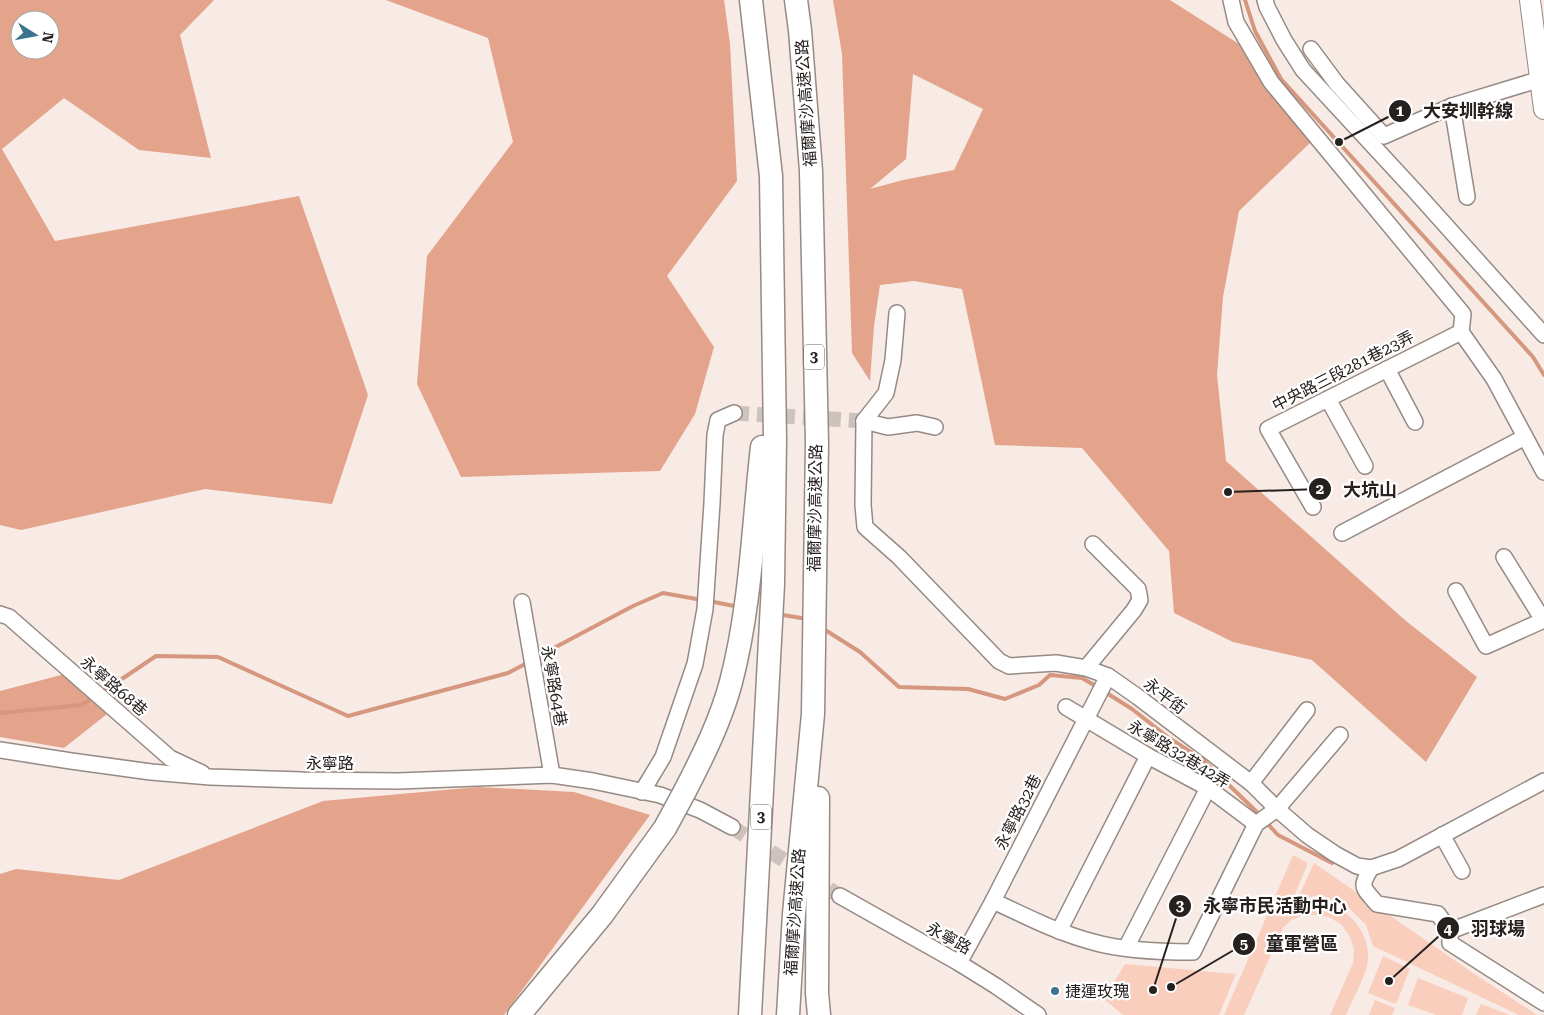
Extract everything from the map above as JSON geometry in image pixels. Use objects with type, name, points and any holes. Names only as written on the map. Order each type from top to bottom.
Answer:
[{"type":"highway","name":"3","points":[[750,1015],[771,613],[775,439],[771,176],[751,0]]},
{"type":"highway","name":"福爾摩沙高速公路","points":[[788,1015],[794,914],[813,714],[817,443],[811,180],[796,0]]},
{"type":"highway","points":[[520,1015],[602,915],[665,828],[710,740],[730,683],[745,608],[763,438],[771,176]]},
{"type":"highway","points":[[813,714],[818,779],[817,993],[819,1015]]},
{"type":"main road","points":[[1530,0],[1542,79],[1544,109]]},
{"type":"street","points":[[1231,0],[1236,22],[1271,82],[1463,314],[1461,332],[1494,379],[1544,472]]},
{"type":"street","points":[[1265,0],[1284,40],[1303,70],[1544,335]]},
{"type":"street","points":[[1312,50],[1337,84],[1384,136],[1452,106],[1542,79]]},
{"type":"street","points":[[1452,106],[1467,197]]},
{"type":"street","points":[[897,312],[893,360],[886,393],[864,421],[888,427],[917,423],[935,427]]},
{"type":"street","name":"中央路三段281巷23弄","points":[[1313,507],[1268,429],[1461,332]]},
{"type":"street","points":[[1387,370],[1414,422]]},
{"type":"street","points":[[1328,399],[1365,466]]},
{"type":"street","points":[[642,792],[663,757],[695,664],[705,609],[712,503],[714,435],[718,420],[734,413]]},
{"type":"street","name":"永平街","points":[[864,421],[863,505],[865,528],[898,557],[999,661],[1010,666],[1056,664],[1086,668],[1108,676],[1251,783],[1307,835],[1357,866],[1371,868]]},
{"type":"street","points":[[1342,532],[1526,437]]},
{"type":"street","points":[[1086,668],[1134,610],[1140,600],[1138,589],[1093,544]]},
{"type":"street","points":[[1456,591],[1486,646],[1543,620],[1504,557]]},
{"type":"street","name":"永寧路64巷","points":[[522,602],[552,776]]},
{"type":"street","name":"永寧路68巷","points":[[0,614],[9,617],[170,758],[210,777]]},
{"type":"street","name":"永寧路32巷","points":[[959,963],[993,901],[1108,676]]},
{"type":"street","name":"永寧路32巷42弄","points":[[1066,707],[1148,756],[1208,788],[1256,824]]},
{"type":"street","points":[[1251,783],[1307,710]]},
{"type":"street","points":[[993,901],[1059,931],[1094,943],[1154,952],[1193,952],[1256,824],[1278,809],[1340,735]]},
{"type":"street","name":"永寧路","points":[[0,750],[142,771],[210,777],[398,781],[552,776],[593,781],[660,795],[700,810],[732,827]]},
{"type":"street","points":[[1059,931],[1148,756]]},
{"type":"street","points":[[1544,780],[1398,859],[1371,868],[1363,882],[1364,888],[1377,904],[1438,914],[1450,931],[1450,943],[1544,1003]]},
{"type":"street","points":[[1126,948],[1208,788]]},
{"type":"street","points":[[1442,835],[1462,871]]},
{"type":"street","points":[[1450,931],[1544,895]]},
{"type":"street","name":"永寧路","points":[[840,896],[959,963],[1038,1015]]},
{"type":"shaded area","points":[[0,0],[214,0],[180,35],[211,158],[139,150],[64,98],[2,149],[55,241],[299,196],[368,395],[332,504],[205,489],[21,530],[0,525]]},
{"type":"shaded area","points":[[386,0],[724,0],[730,44],[737,181],[667,276],[714,347],[695,414],[660,471],[461,477],[417,384],[427,256],[513,142],[488,38]]},
{"type":"shaded area","points":[[833,0],[1170,0],[1239,44],[1312,141],[1239,211],[1223,297],[1217,375],[1226,461],[1406,621],[1477,677],[1426,762],[1312,660],[1233,642],[1174,613],[1169,551],[1082,448],[995,445],[962,289],[914,281],[880,285],[874,326],[870,381],[852,353],[842,54]],"holes":[[[913,74],[983,109],[954,170],[870,189],[906,159]]]},
{"type":"shaded area","points":[[65,674],[107,714],[64,748],[0,737],[0,691]]},
{"type":"shaded area","points":[[478,787],[574,792],[650,815],[504,1015],[0,1015],[0,874],[16,869],[119,880],[323,801]]},
{"type":"shaded area","points":[[1293,855],[1308,863],[1290,906],[1312,902],[1331,905],[1341,910],[1357,924],[1367,944],[1368,955],[1367,966],[1360,984],[1346,1015],[1330,1015],[1353,963],[1354,949],[1350,937],[1342,925],[1329,917],[1304,915],[1291,920],[1283,928],[1244,1015],[1224,1015]]},
{"type":"shaded area","points":[[1314,863],[1537,1015],[1519,1015],[1373,946],[1366,925],[1347,906],[1320,895],[1297,900]]},
{"type":"shaded area","points":[[1383,956],[1410,969],[1396,1004],[1368,993]]},
{"type":"shaded area","points":[[1125,964],[1236,974],[1219,1015],[1123,1015],[1104,999]]},
{"type":"shaded area","points":[[1418,978],[1468,998],[1462,1015],[1436,1015],[1408,1005]]},
{"type":"shaded area","points":[[1375,1000],[1395,1008],[1392,1015],[1369,1015]]},
{"type":"shaded area","points":[[1481,1004],[1510,1015],[1476,1015]]},
{"type":"waterway","points":[[1245,0],[1255,31],[1281,79],[1533,357],[1544,375]]},
{"type":"waterway","points":[[535,658],[633,606],[663,593],[702,600]]},
{"type":"waterway","points":[[709,601],[739,607]]},
{"type":"waterway","points":[[777,614],[807,619]]},
{"type":"waterway","points":[[822,628],[860,652],[899,687],[968,689],[1005,699],[1039,685],[1050,675],[1082,678],[1099,688]]},
{"type":"waterway","points":[[101,693],[156,656],[218,657],[348,716],[508,673],[529,662]]},
{"type":"waterway","points":[[1105,692],[1203,760],[1261,816]]},
{"type":"waterway","points":[[0,713],[81,705],[95,697]]},
{"type":"waterway","points":[[1266,822],[1278,835],[1332,863]]},
{"type":"tunnel","points":[[734,413],[864,421]]},
{"type":"tunnel","points":[[732,827],[840,896]]},
{"type":"place","name":"大安圳幹線","points":[[1339,142]]},
{"type":"place","name":"大坑山","points":[[1228,492]]},
{"type":"place","name":"羽球場","points":[[1389,981]]},
{"type":"place","name":"童軍營區","points":[[1171,987]]},
{"type":"place","name":"永寧市民活動中心","points":[[1153,990]]},
{"type":"place","name":"捷運玫瑰","points":[[1055,991]]}]
